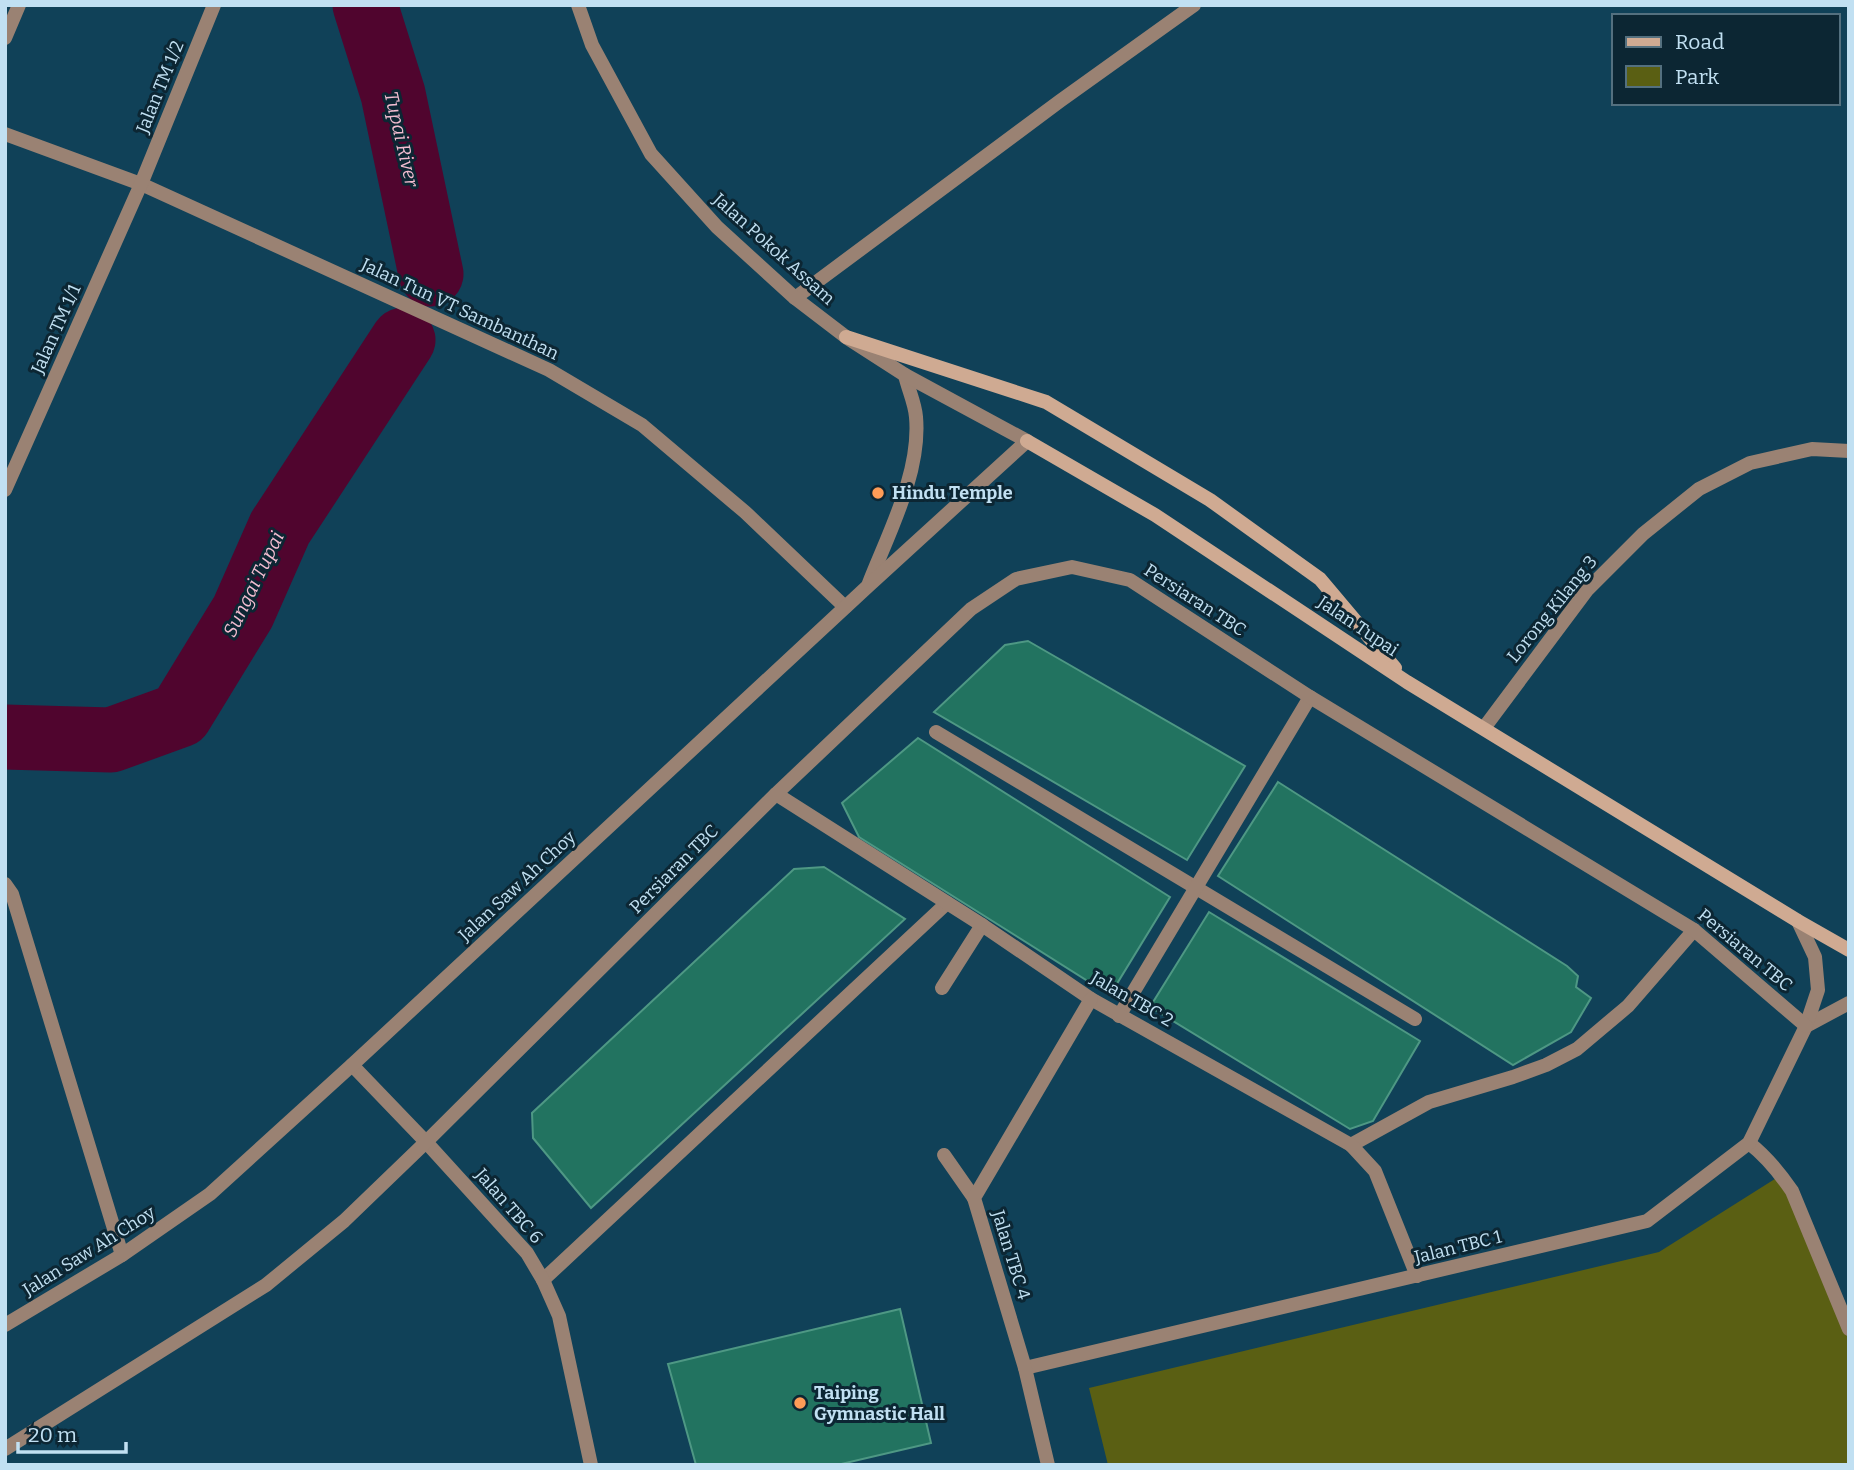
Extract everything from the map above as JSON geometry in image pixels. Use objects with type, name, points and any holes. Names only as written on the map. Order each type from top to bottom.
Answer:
[{"type":"main road","points":[[846,337],[1046,402],[1210,500],[1320,579],[1407,682]]},
{"type":"main road","name":"Jalan Tupai","points":[[1027,441],[1155,515],[1407,682],[1849,950]]},
{"type":"street","points":[[5,38],[19,5]]},
{"type":"street","name":"Jalan TM 1/2","points":[[141,184],[214,5]]},
{"type":"street","name":"Jalan Pokok Assam","points":[[578,5],[592,45],[651,154],[717,227],[795,298],[846,337]]},
{"type":"street","points":[[795,298],[1194,5]]},
{"type":"street","name":"Jalan Tun VT Sambanthan","points":[[5,134],[141,184],[548,370],[642,425],[745,512],[845,607]]},
{"type":"street","name":"Jalan TM 1/1","points":[[5,490],[141,184]]},
{"type":"street","name":"Jalan Tupai","points":[[846,337],[905,375],[1027,441]]},
{"type":"street","points":[[867,587],[902,499],[916,454],[916,415],[905,375]]},
{"type":"street","name":"Jalan Saw Ah Choy","points":[[5,1325],[122,1255],[210,1194],[1027,441]]},
{"type":"street","name":"Lorong Kilang 3","points":[[1484,729],[1587,590],[1643,534],[1699,489],[1750,463],[1812,449],[1849,451]]},
{"type":"street","name":"Persiaran TBC","points":[[5,1449],[266,1285],[344,1221],[776,794],[971,609],[1016,579],[1072,567],[1130,580],[1310,697],[1693,930],[1806,1027]]},
{"type":"street","points":[[1119,1016],[1310,697]]},
{"type":"street","points":[[936,732],[1415,1018]]},
{"type":"street","name":"Jalan TBC 2","points":[[776,794],[982,925],[1091,999],[1351,1145],[1375,1171],[1417,1276]]},
{"type":"street","points":[[5,884],[12,894],[122,1255]]},
{"type":"street","points":[[543,1280],[947,903]]},
{"type":"street","name":"Jalan TBC 1","points":[[1026,1368],[1647,1221],[1749,1143],[1806,1027],[1818,989],[1815,957],[1798,921]]},
{"type":"street","points":[[942,988],[982,925]]},
{"type":"street","points":[[1351,1145],[1429,1102],[1513,1077],[1546,1065],[1577,1049],[1628,1006],[1693,930]]},
{"type":"street","name":"Jalan TBC 4","points":[[1048,1465],[1026,1368],[974,1198],[1091,999]]},
{"type":"street","points":[[1806,1027],[1849,1003]]},
{"type":"street","name":"Jalan TBC 6","points":[[352,1065],[527,1254],[543,1280],[559,1316],[591,1465]]},
{"type":"street","points":[[1749,1143],[1766,1156],[1780,1172],[1791,1191],[1849,1329]]},
{"type":"street","points":[[944,1155],[974,1198]]},
{"type":"green space","points":[[1778,1177],[1849,1325],[1849,1465],[1108,1465],[1089,1388],[1659,1252]]},
{"type":"building","points":[[1028,641],[1245,766],[1187,860],[934,712],[1005,645]]},
{"type":"building","points":[[918,738],[1170,897],[1110,995],[859,837],[842,803]]},
{"type":"building","points":[[1278,782],[1567,966],[1578,976],[1576,987],[1591,998],[1571,1032],[1513,1065],[1218,876]]},
{"type":"building","points":[[824,867],[905,919],[591,1208],[533,1138],[532,1113],[794,869]]},
{"type":"building","points":[[1209,912],[1420,1041],[1373,1121],[1350,1129],[1150,1007]]},
{"type":"building","name":"Taiping Gymnastic Hall","points":[[900,1309],[931,1443],[837,1465],[696,1465],[668,1364]]},
{"type":"waterway","name":"Tupai River","points":[[365,5],[393,94],[431,274]]},
{"type":"waterway","name":"Sungai Tupai","points":[[5,737],[111,740],[180,715],[243,612],[280,528],[403,340]]},
{"type":"place","name":"Hindu Temple","points":[[878,493]]},
{"type":"place","name":"Taiping Gymnastic Hall","points":[[800,1403]]}]
